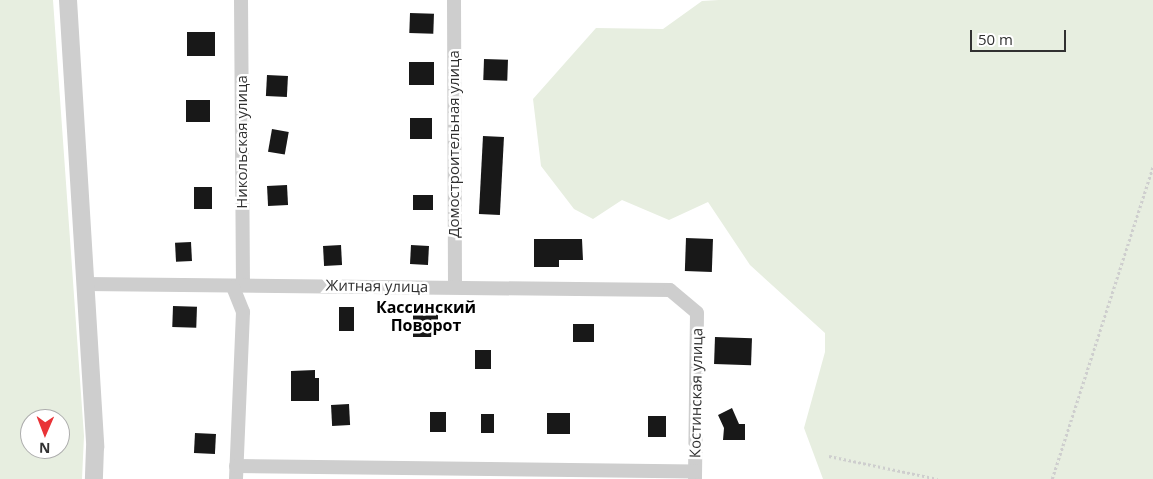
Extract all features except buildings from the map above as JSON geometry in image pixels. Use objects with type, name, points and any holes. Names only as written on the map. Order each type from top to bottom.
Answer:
[{"type":"street","points":[[68,0],[95,448],[94,479]]},
{"type":"street","name":"Никольская улица","points":[[236,472],[243,312],[238,286],[241,0]]},
{"type":"street","name":"Домостроительная улица","points":[[454,0],[455,287]]},
{"type":"street","name":"Житная улица","points":[[85,284],[670,290]]},
{"type":"street","name":"Костинская улица","points":[[670,290],[697,313],[695,475]]},
{"type":"street","points":[[236,472],[695,475]]},
{"type":"path","points":[[1052,479],[1153,167]]},
{"type":"path","points":[[829,456],[938,479]]},
{"type":"shaded area","points":[[0,0],[53,0],[84,436],[82,479],[0,479]]},
{"type":"shaded area","points":[[1153,0],[1153,479],[823,479],[804,428],[825,352],[825,333],[750,265],[708,202],[669,220],[622,200],[593,219],[574,209],[541,166],[533,99],[596,28],[663,29],[702,1]]},
{"type":"district","name":"Кассинский Поворот","points":[[426,316]]}]
